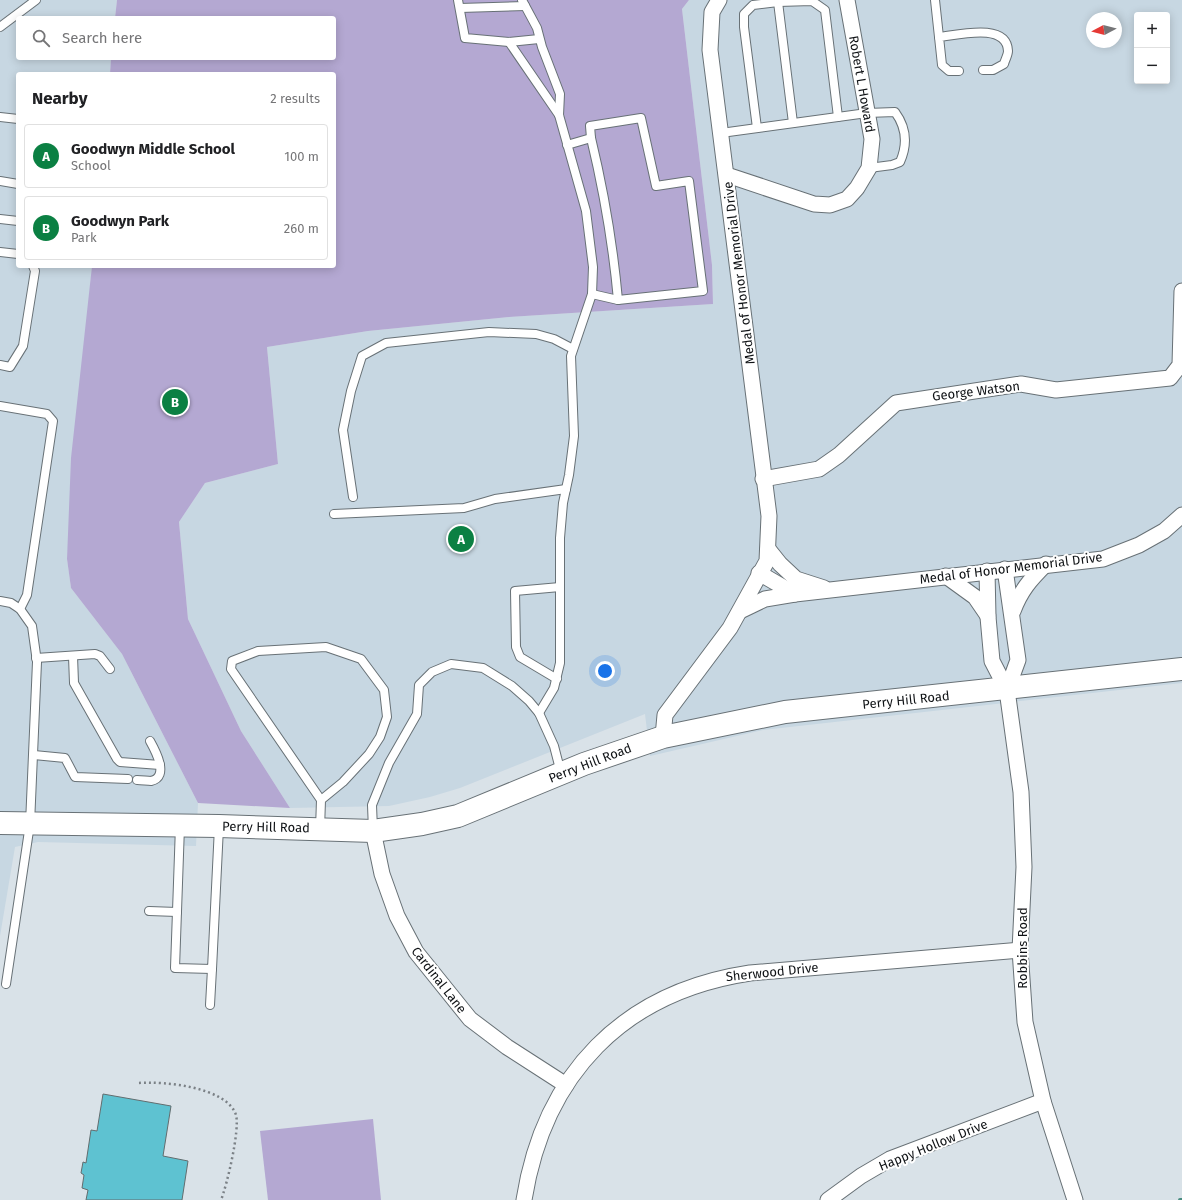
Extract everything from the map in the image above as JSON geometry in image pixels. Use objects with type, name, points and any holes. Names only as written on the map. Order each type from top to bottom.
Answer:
[{"type":"main road","name":"Perry Hill Road","points":[[0,823],[220,826],[373,831],[422,824],[458,816],[604,756],[663,737],[785,712],[1007,690],[1182,669]]},
{"type":"street","name":"Medal of Honor Memorial Drive","points":[[663,737],[665,715],[730,628],[759,573],[767,561],[768,549],[769,516],[763,479],[727,175],[710,50],[712,12],[719,0]]},
{"type":"street","name":"Robert L Howard","points":[[847,0],[872,139],[869,168]]},
{"type":"street","points":[[727,175],[814,204],[830,205],[847,199],[857,188],[869,168]]},
{"type":"street","name":"George Watson","points":[[763,479],[819,469],[839,455],[896,403],[1021,384],[1056,390],[1170,378],[1180,365],[1182,290]]},
{"type":"street","name":"Medal of Honor Memorial Drive","points":[[740,611],[765,599],[794,594],[1046,564],[1103,559],[1140,545],[1164,531],[1182,514]]},
{"type":"street","name":"Medal of Honor Memorial Drive","points":[[768,549],[780,564],[796,579],[829,589]]},
{"type":"street","points":[[1012,612],[1019,594],[1046,564]]},
{"type":"street","points":[[1005,569],[1018,660],[1007,690]]},
{"type":"street","points":[[987,571],[988,616],[992,661],[1007,690]]},
{"type":"street","points":[[759,573],[794,594]]},
{"type":"street","points":[[946,576],[975,597],[988,616]]},
{"type":"street","name":"Robbins Road","points":[[1007,690],[1021,792],[1024,832],[1020,950],[1025,1022],[1043,1101],[1075,1200]]},
{"type":"street","name":"Cardinal Lane","points":[[373,831],[384,881],[396,916],[416,952],[470,1019],[507,1047],[566,1085]]},
{"type":"street","name":"Sherwood Drive","points":[[524,1200],[529,1169],[538,1139],[550,1112],[566,1085],[592,1052],[631,1017],[648,1006],[681,990],[708,981],[750,972],[1020,950]]},
{"type":"street","name":"Happy Hollow Drive","points":[[828,1200],[861,1176],[890,1159],[1043,1101]]},
{"type":"lane","points":[[0,27],[36,0]]},
{"type":"lane","points":[[935,0],[942,65],[949,71],[959,71]]},
{"type":"lane","points":[[758,128],[744,27],[744,14],[753,6],[778,2],[812,1],[825,10],[838,117]]},
{"type":"lane","points":[[778,2],[793,124]]},
{"type":"lane","points":[[539,39],[509,42],[465,38],[459,4],[524,3],[537,28],[539,39],[560,94],[559,116],[586,211],[593,267],[592,294],[571,356],[574,436],[563,503],[560,538],[560,663],[554,688],[539,713]]},
{"type":"lane","points":[[939,37],[983,32],[996,33],[1003,38],[1008,51],[1004,64],[993,70],[983,70]]},
{"type":"lane","points":[[509,42],[559,116]]},
{"type":"lane","points":[[721,133],[867,113],[894,112],[901,121],[906,138],[904,153],[900,162],[892,165],[869,168]]},
{"type":"lane","points":[[0,117],[16,119]]},
{"type":"lane","points":[[592,294],[618,300],[703,291],[689,181],[656,186],[641,118],[590,126],[591,138],[609,222],[618,300]]},
{"type":"lane","points":[[567,145],[591,138]]},
{"type":"lane","points":[[0,181],[16,184]]},
{"type":"lane","points":[[0,219],[16,221]]},
{"type":"lane","points":[[0,252],[16,254]]},
{"type":"lane","points":[[0,365],[10,367],[23,346],[35,270],[34,268]]},
{"type":"lane","points":[[353,497],[344,430],[351,391],[362,356],[386,343],[489,332],[536,334],[554,339],[573,349]]},
{"type":"lane","points":[[0,406],[47,414],[53,421],[27,595],[20,609]]},
{"type":"lane","points":[[334,514],[464,508],[496,499],[566,489]]},
{"type":"lane","points":[[557,679],[520,657],[516,647],[515,591],[560,587]]},
{"type":"lane","points":[[0,601],[11,603],[20,609],[32,626],[36,658],[34,756],[30,824],[6,984]]},
{"type":"lane","points":[[320,829],[321,800],[231,669],[232,661],[258,651],[326,647],[361,659],[384,690],[387,717],[380,736],[364,760],[343,782],[321,800]]},
{"type":"lane","points":[[36,658],[95,654],[100,656],[110,669]]},
{"type":"lane","points":[[73,656],[74,683],[117,759],[120,762],[160,765]]},
{"type":"lane","points":[[373,831],[372,805],[389,763],[417,714],[419,685],[432,672],[451,664],[483,668],[512,686],[530,701],[539,713],[554,746],[561,774]]},
{"type":"lane","points":[[138,780],[151,781],[159,774],[160,765],[158,755],[150,741]]},
{"type":"lane","points":[[34,756],[65,758],[75,777],[128,779]]},
{"type":"lane","points":[[180,826],[175,968],[212,969]]},
{"type":"lane","points":[[210,1005],[220,826]]},
{"type":"lane","points":[[149,911],[177,912]]},
{"type":"path","points":[[139,1083],[182,1085],[214,1094],[229,1103],[236,1116],[236,1134],[221,1200]]},
{"type":"shaded area","points":[[0,0],[117,0],[115,16],[16,16],[16,60],[111,60],[110,72],[16,72],[16,268],[92,268],[67,559],[71,588],[122,654],[198,803],[196,846],[38,842],[15,847],[0,936]]},
{"type":"shaded area","points":[[117,0],[689,0],[682,9],[712,265],[713,304],[509,317],[368,331],[267,347],[278,464],[205,483],[179,522],[188,619],[241,731],[290,808],[198,803],[122,654],[71,588],[67,559],[71,458],[92,268],[336,268],[336,72],[110,72],[111,60],[336,60],[336,16],[115,16]]},
{"type":"shaded area","points":[[689,0],[1182,0],[1182,683],[763,730],[650,756],[645,714],[460,788],[430,797],[389,806],[290,808],[241,731],[188,619],[179,522],[205,483],[278,464],[267,347],[368,331],[509,317],[713,304],[712,265],[682,9]]},
{"type":"shaded area","points":[[373,1119],[381,1200],[268,1200],[260,1131]]},
{"type":"building","points":[[103,1094],[171,1106],[163,1156],[188,1161],[182,1200],[86,1200],[88,1190],[82,1188],[84,1175],[81,1173],[83,1162],[86,1163],[91,1130],[97,1131]]},
{"type":"place","name":"Goodwyn Park","points":[[175,402]]},
{"type":"place","name":"Goodwyn Middle School","points":[[461,539]]}]
